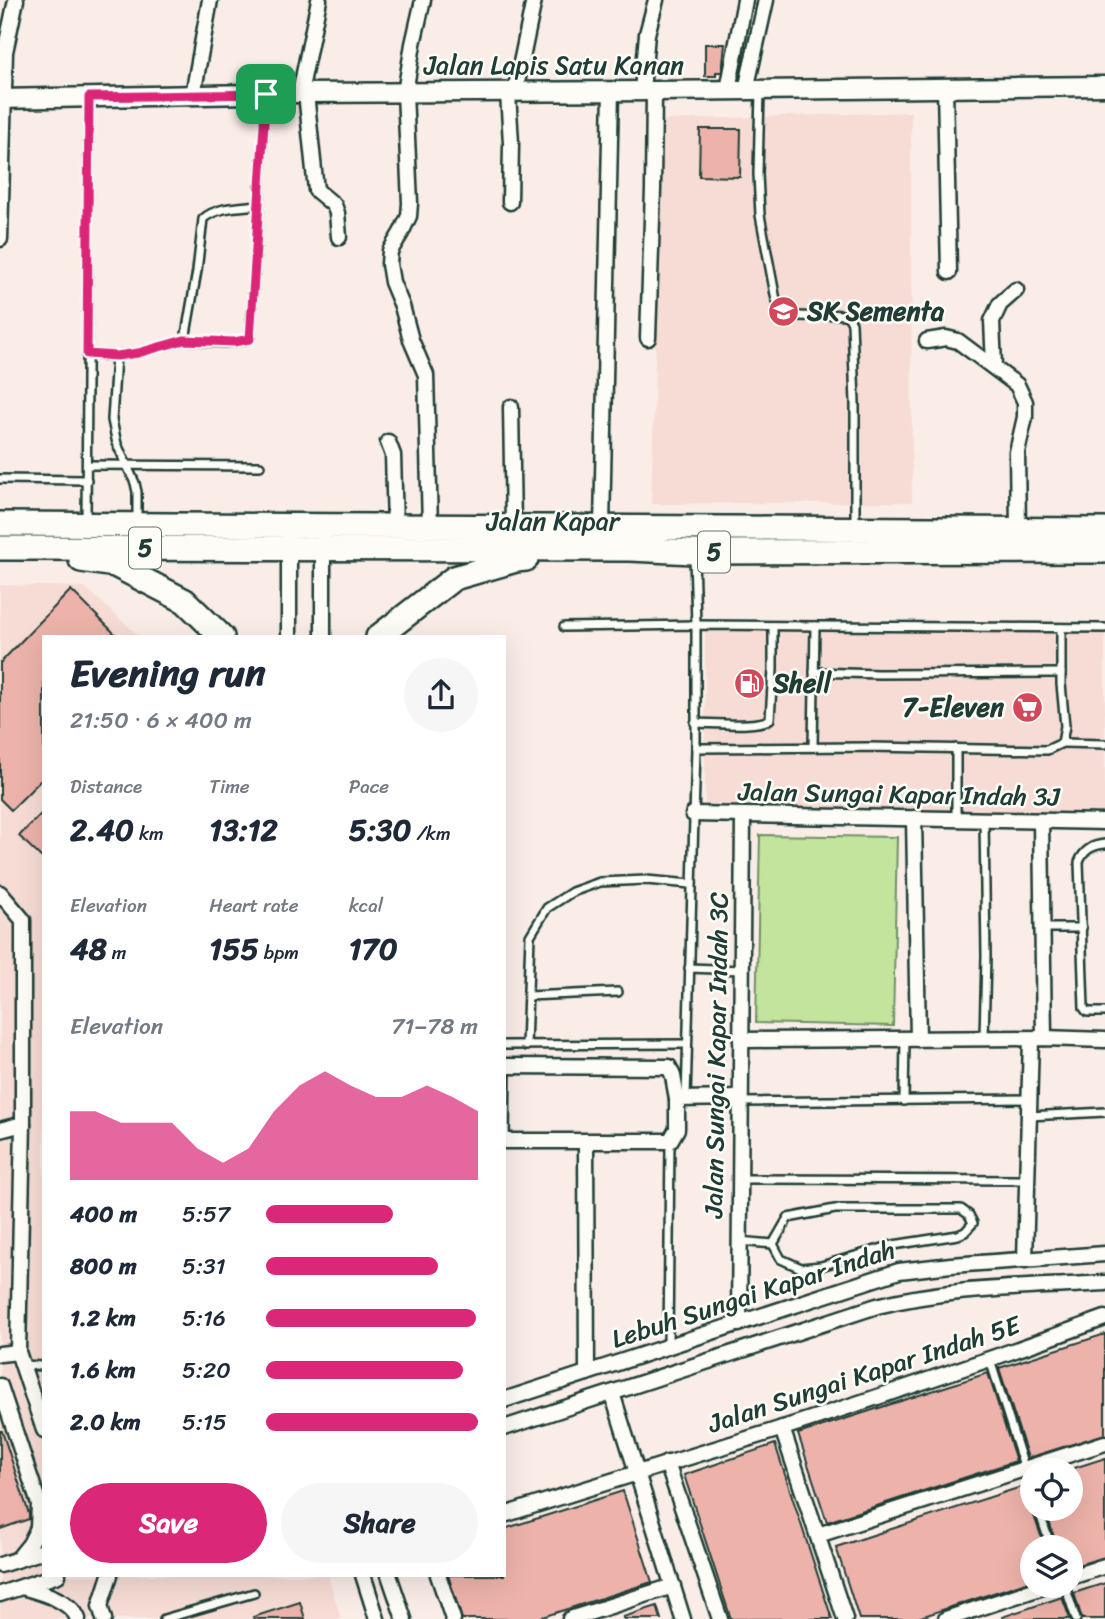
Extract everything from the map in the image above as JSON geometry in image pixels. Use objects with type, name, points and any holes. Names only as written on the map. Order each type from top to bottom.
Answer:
[{"type":"highway","name":"Jalan Kapar","points":[[0,524],[1105,530]]},
{"type":"highway","name":"Jalan Kapar","points":[[0,548],[630,549],[694,552],[1105,551]]},
{"type":"highway","points":[[0,548],[115,565],[185,601],[220,635]]},
{"type":"highway","points":[[381,635],[454,578],[516,560],[630,549]]},
{"type":"street","points":[[0,239],[5,52],[16,0]]},
{"type":"street","points":[[193,95],[210,0]]},
{"type":"street","points":[[319,0],[303,93],[316,190],[334,205],[339,237]]},
{"type":"street","points":[[423,0],[405,93],[409,216],[390,251],[389,264],[392,282],[411,340],[426,375],[430,526]]},
{"type":"street","points":[[510,202],[512,92],[534,0]]},
{"type":"street","points":[[648,338],[653,189],[647,34],[656,0]]},
{"type":"street","points":[[744,0],[745,90]]},
{"type":"street","points":[[745,90],[766,0]]},
{"type":"street","name":"Jalan Lapis Satu Kanan","points":[[2,99],[303,93],[1105,86]]},
{"type":"street","points":[[945,88],[949,272]]},
{"type":"street","points":[[602,527],[611,90]]},
{"type":"street","points":[[993,366],[992,321],[999,304],[1016,290]]},
{"type":"street","points":[[928,341],[946,338],[958,341],[1017,385],[1025,402],[1025,417],[1017,452],[1018,530]]},
{"type":"street","points":[[511,407],[513,526]]},
{"type":"street","points":[[388,442],[393,456],[395,526]]},
{"type":"street","points":[[289,525],[289,635]]},
{"type":"street","points":[[323,635],[324,525]]},
{"type":"street","name":"Jalan Sungai Kapar Indah 3J","points":[[693,814],[1105,822]]},
{"type":"street","name":"Jalan Sungai Kapar Indah 3C","points":[[739,1324],[743,815]]},
{"type":"street","points":[[911,1039],[914,818]]},
{"type":"street","points":[[1025,1260],[1029,1116],[1037,1038],[1042,928],[1041,821]]},
{"type":"street","points":[[0,893],[23,920],[20,1358],[42,1424]]},
{"type":"street","points":[[741,1040],[1105,1040]]},
{"type":"street","points":[[506,1066],[669,1067],[681,1098],[677,1129],[665,1142],[506,1141]]},
{"type":"street","points":[[681,1098],[740,1100]]},
{"type":"street","points":[[0,1130],[23,1124]]},
{"type":"street","points":[[586,1142],[587,1373]]},
{"type":"street","name":"Lebuh Sungai Kapar Indah","points":[[506,1399],[899,1270],[1105,1254]]},
{"type":"street","name":"Lebuh Sungai Kapar Indah","points":[[506,1427],[908,1298],[1105,1283]]},
{"type":"street","name":"Jalan Sungai Kapar Indah 5E","points":[[506,1513],[782,1428],[989,1360],[1105,1318]]},
{"type":"street","points":[[0,1354],[20,1358]]},
{"type":"street","points":[[0,1386],[39,1504],[38,1528],[30,1545],[17,1560]]},
{"type":"street","points":[[612,1393],[683,1619]]},
{"type":"street","points":[[782,1428],[845,1619]]},
{"type":"street","points":[[1059,1458],[1105,1443]]},
{"type":"street","points":[[667,1463],[720,1619]]},
{"type":"street","points":[[818,1535],[1020,1471]]},
{"type":"street","points":[[0,1565],[42,1552]]},
{"type":"street","points":[[1083,1573],[1105,1566]]},
{"type":"street","points":[[0,1594],[52,1577]]},
{"type":"street","points":[[104,1619],[100,1606],[109,1577]]},
{"type":"street","points":[[364,1577],[377,1619]]},
{"type":"street","points":[[391,1577],[404,1619]]},
{"type":"street","points":[[439,1577],[453,1619]]},
{"type":"street","points":[[570,1619],[673,1586]]},
{"type":"street","points":[[22,1587],[54,1597],[76,1614],[78,1619]]},
{"type":"street","points":[[946,1619],[1020,1595]]},
{"type":"lane","points":[[745,90],[758,174],[760,215],[776,300],[780,308],[793,317],[840,314],[848,316],[852,323],[855,528]]},
{"type":"lane","points":[[87,354],[117,356],[138,353],[184,340],[234,342],[250,339],[266,94]]},
{"type":"lane","points":[[86,524],[89,97]]},
{"type":"lane","points":[[184,340],[197,271],[203,219],[216,211],[259,205]]},
{"type":"lane","points":[[117,356],[112,420],[117,444],[135,483],[137,524]]},
{"type":"lane","points":[[87,465],[260,466]]},
{"type":"lane","points":[[0,480],[86,480]]},
{"type":"lane","points":[[681,1098],[687,1044],[696,748],[694,552]]},
{"type":"lane","points":[[564,627],[696,625],[1105,628]]},
{"type":"lane","points":[[695,723],[739,724],[766,722],[770,719],[773,626]]},
{"type":"lane","points":[[813,747],[815,626]]},
{"type":"lane","points":[[1060,628],[1065,726],[1062,743]]},
{"type":"lane","points":[[814,673],[1061,674]]},
{"type":"lane","points":[[696,748],[1047,750],[1062,743],[1105,744]]},
{"type":"lane","points":[[956,748],[956,819]]},
{"type":"lane","points":[[984,820],[984,1038]]},
{"type":"lane","points":[[1105,844],[1083,852],[1079,862],[1084,1008],[1087,1012],[1105,1012]]},
{"type":"lane","points":[[526,1046],[530,936],[547,908],[572,892],[600,882],[646,880],[691,884]]},
{"type":"lane","points":[[1042,928],[1082,928]]},
{"type":"lane","points":[[689,968],[742,970]]},
{"type":"lane","points":[[528,996],[618,992]]},
{"type":"lane","points":[[904,1101],[911,1039]]},
{"type":"lane","points":[[506,1045],[687,1044]]},
{"type":"lane","points":[[740,1100],[1030,1100]]},
{"type":"lane","points":[[1029,1116],[1105,1112]]},
{"type":"lane","points":[[665,1142],[668,1346]]},
{"type":"lane","points":[[740,1180],[1027,1180]]},
{"type":"lane","points":[[835,1209],[961,1209],[969,1215],[973,1223],[965,1232],[958,1234],[893,1245],[821,1266],[801,1268],[781,1259],[773,1244],[788,1218],[835,1209]]},
{"type":"lane","points":[[739,1241],[773,1244]]},
{"type":"lane","points":[[20,1358],[42,1365]]},
{"type":"lane","points":[[989,1360],[1021,1458]]},
{"type":"lane","points":[[164,1619],[254,1593]]},
{"type":"lane","points":[[1069,1598],[1076,1619]]},
{"type":"shaded area","name":"SK Sementa","points":[[911,112],[912,502],[651,504],[662,120]]},
{"type":"shaded area","points":[[0,585],[85,587],[138,635],[42,635],[42,1577],[329,1577],[341,1619],[0,1619]]},
{"type":"shaded area","points":[[705,629],[1105,632],[1105,816],[705,807]]},
{"type":"green space","points":[[760,835],[897,837],[893,1026],[756,1023]]},
{"type":"building","points":[[705,44],[725,44],[722,72],[716,72],[716,76],[705,76]]},
{"type":"building","points":[[700,129],[741,129],[740,177],[699,176]]},
{"type":"building","points":[[71,590],[116,635],[42,635],[42,779],[11,810],[0,799],[0,663]]},
{"type":"building","points":[[42,813],[42,858],[19,836]]},
{"type":"building","points":[[1105,1334],[1105,1434],[1028,1458],[999,1368]]},
{"type":"building","points":[[988,1373],[1016,1461],[827,1522],[798,1434]]},
{"type":"building","points":[[0,1431],[29,1519],[0,1529]]},
{"type":"building","points":[[775,1444],[832,1619],[731,1619],[684,1475]]},
{"type":"building","points":[[1105,1458],[1105,1557],[1083,1563],[1083,1535],[1053,1535],[1049,1521],[1083,1521],[1083,1465]]},
{"type":"building","points":[[1020,1487],[1020,1521],[1036,1521],[1041,1535],[1020,1535],[1020,1584],[915,1619],[859,1619],[836,1547]]},
{"type":"building","points":[[623,1491],[652,1582],[536,1619],[462,1619],[449,1577],[506,1577],[506,1528]]},
{"type":"building","points":[[1105,1583],[1105,1619],[1082,1619],[1076,1598],[1083,1598],[1083,1590]]},
{"type":"building","points":[[1062,1598],[1070,1619],[1003,1619],[1002,1617]]},
{"type":"building","points":[[300,1602],[305,1619],[253,1617]]},
{"type":"building","points":[[657,1606],[661,1619],[623,1617]]},
{"type":"place","name":"SK Sementa","points":[[784,311]]},
{"type":"place","name":"Shell","points":[[750,683]]},
{"type":"place","name":"7-Eleven","points":[[1027,707]]},
{"type":"route","points":[[266,94],[250,339],[234,342],[184,340],[138,353],[117,356],[87,354],[89,97],[266,94]]}]
